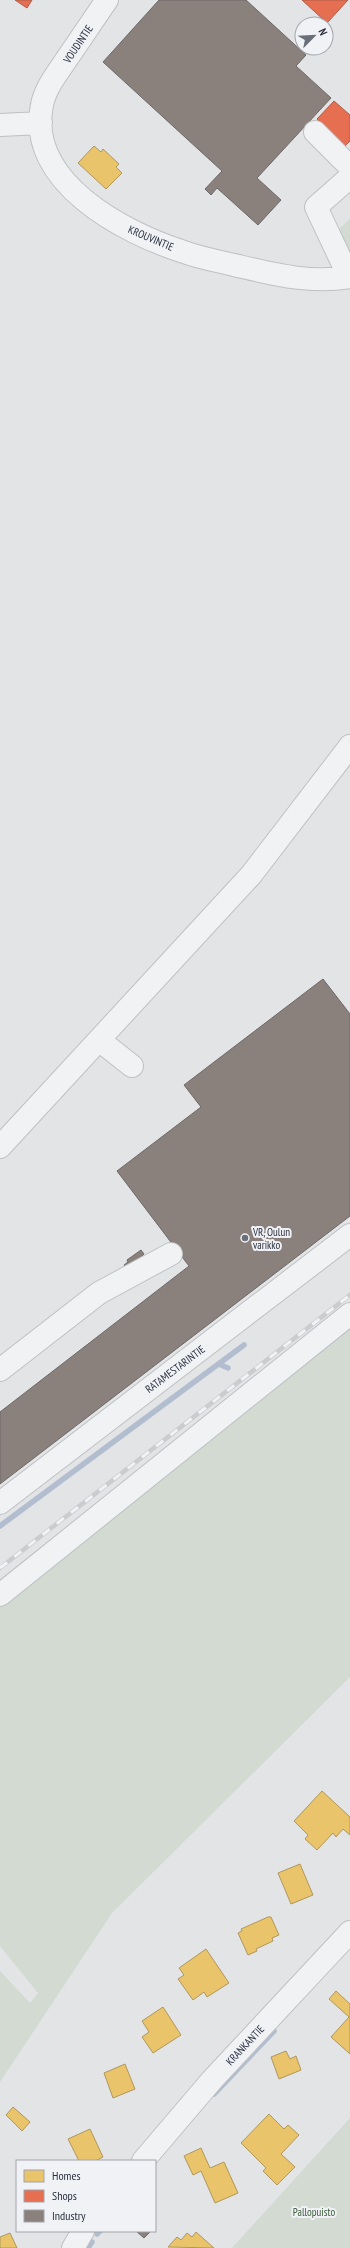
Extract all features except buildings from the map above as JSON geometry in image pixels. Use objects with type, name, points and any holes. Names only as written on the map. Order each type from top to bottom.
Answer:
[{"type":"street","name":"VOUDINTIE","points":[[48,87],[107,0]]},
{"type":"street","name":"KROUVINTIE","points":[[48,87],[42,105],[41,123],[44,142],[51,163],[64,182],[78,196],[126,228],[184,252],[284,277],[310,280],[350,277]]},
{"type":"street","points":[[0,125],[41,123]]},
{"type":"street","points":[[315,132],[350,167]]},
{"type":"street","points":[[350,177],[316,207],[350,277]]},
{"type":"street","points":[[0,1147],[251,875],[350,746]]},
{"type":"street","points":[[99,1040],[132,1066]]},
{"type":"street","name":"RATAMESTARINTIE","points":[[0,1502],[350,1235]]},
{"type":"street","points":[[0,1370],[99,1294],[171,1254]]},
{"type":"street","points":[[0,1595],[350,1314]]},
{"type":"street","name":"KRANKANTIE","points":[[144,2160],[212,2080],[350,1932]]},
{"type":"street","points":[[73,2248],[82,2232]]},
{"type":"green space","points":[[350,219],[350,254],[345,251],[339,229]]},
{"type":"green space","points":[[350,1326],[350,1677],[112,1913],[0,2082],[0,1971],[30,2003],[38,1993],[0,1946],[0,1604]]},
{"type":"green space","name":"Pallopuisto","points":[[350,2118],[350,2248],[232,2248]]},
{"type":"waterway","points":[[0,1526],[244,1345]]},
{"type":"waterway","points":[[219,1364],[228,1368]]},
{"type":"waterway","points":[[214,2094],[274,2031]]},
{"type":"waterway","points":[[88,2248],[92,2242]]},
{"type":"railway","points":[[0,1568],[350,1295]]},
{"type":"place","name":"VR, Oulun varikko","points":[[245,1238]]}]
